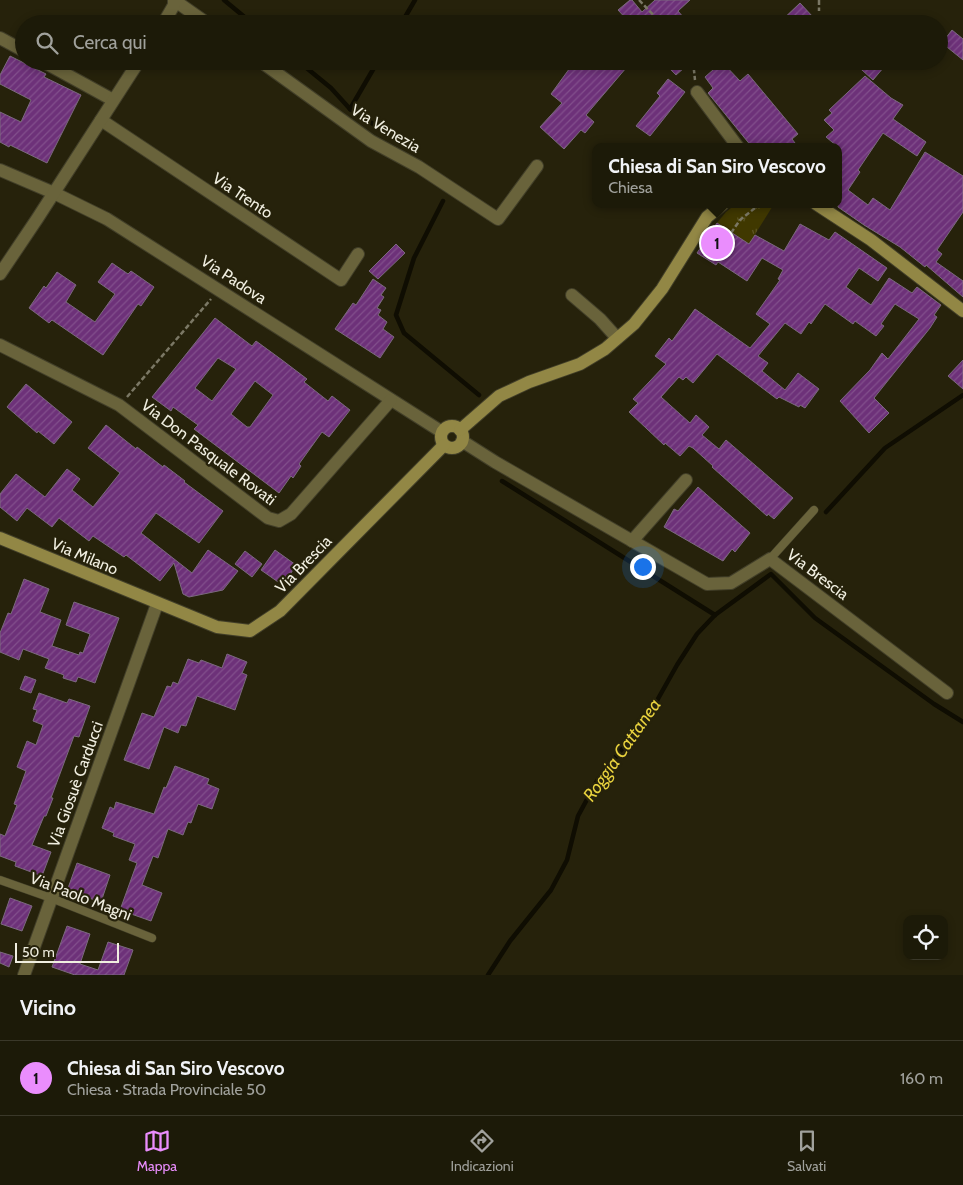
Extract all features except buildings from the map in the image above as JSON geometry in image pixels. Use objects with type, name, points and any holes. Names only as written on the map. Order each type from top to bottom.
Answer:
[{"type":"street","points":[[168,15],[174,5],[174,0]]},
{"type":"street","points":[[174,0],[195,15]]},
{"type":"street","points":[[0,38],[15,46]]},
{"type":"street","points":[[58,70],[113,100]]},
{"type":"street","points":[[0,274],[133,70]]},
{"type":"street","name":"Via Venezia","points":[[272,70],[371,141],[419,167],[498,219],[537,166]]},
{"type":"street","points":[[697,92],[735,143]]},
{"type":"street","name":"Via Trento","points":[[101,120],[341,280],[358,254]]},
{"type":"street","name":"Via Padova","points":[[0,170],[54,193],[107,219],[220,289],[391,400],[443,438]]},
{"type":"street","points":[[461,435],[451,426],[443,438],[450,448],[454,448],[457,446],[461,435],[499,396],[528,382],[580,364],[605,349],[634,324],[662,290],[707,217],[718,208]]},
{"type":"street","points":[[822,208],[871,240],[963,311]]},
{"type":"street","points":[[572,295],[600,319],[617,338]]},
{"type":"street","name":"Via Don Pasquale Rovati","points":[[0,345],[119,405],[268,518],[279,521],[290,514],[391,400]]},
{"type":"street","name":"Via Brescia","points":[[461,435],[495,462],[707,584],[730,583],[770,558],[947,693]]},
{"type":"street","name":"Via Brescia","points":[[157,604],[216,627],[250,631],[280,611],[443,438]]},
{"type":"street","points":[[632,541],[686,480]]},
{"type":"street","name":"Via Milano","points":[[0,538],[157,604]]},
{"type":"street","name":"Via Giosuè Carducci","points":[[24,975],[157,604]]},
{"type":"lane","points":[[770,558],[814,510]]},
{"type":"lane","name":"Via Paolo Magni","points":[[0,880],[152,938]]},
{"type":"path","points":[[639,0],[653,15]]},
{"type":"path","points":[[819,0],[819,11]]},
{"type":"path","points":[[694,70],[697,92]]},
{"type":"path","points":[[731,233],[740,220],[755,208]]},
{"type":"path","points":[[119,405],[220,289]]},
{"type":"green space","points":[[731,208],[772,208],[749,244],[717,223]]},
{"type":"waterway","points":[[224,0],[242,15]]},
{"type":"waterway","points":[[406,15],[415,0]]},
{"type":"waterway","points":[[309,70],[331,88],[350,109]]},
{"type":"waterway","points":[[373,70],[350,109],[409,147]]},
{"type":"waterway","points":[[443,201],[414,258],[396,315],[404,333],[479,395]]},
{"type":"waterway","name":"Roggia Cattanea","points":[[826,512],[885,448],[963,395]]},
{"type":"waterway","points":[[502,481],[715,615]]},
{"type":"waterway","name":"Roggia Cattanea","points":[[488,975],[510,941],[551,890],[567,860],[578,816],[597,781],[650,713],[697,634],[715,615],[771,574],[815,618],[934,704],[963,722]]},
{"type":"place","name":"Chiesa di San Siro Vescovo","points":[[717,243]]}]
